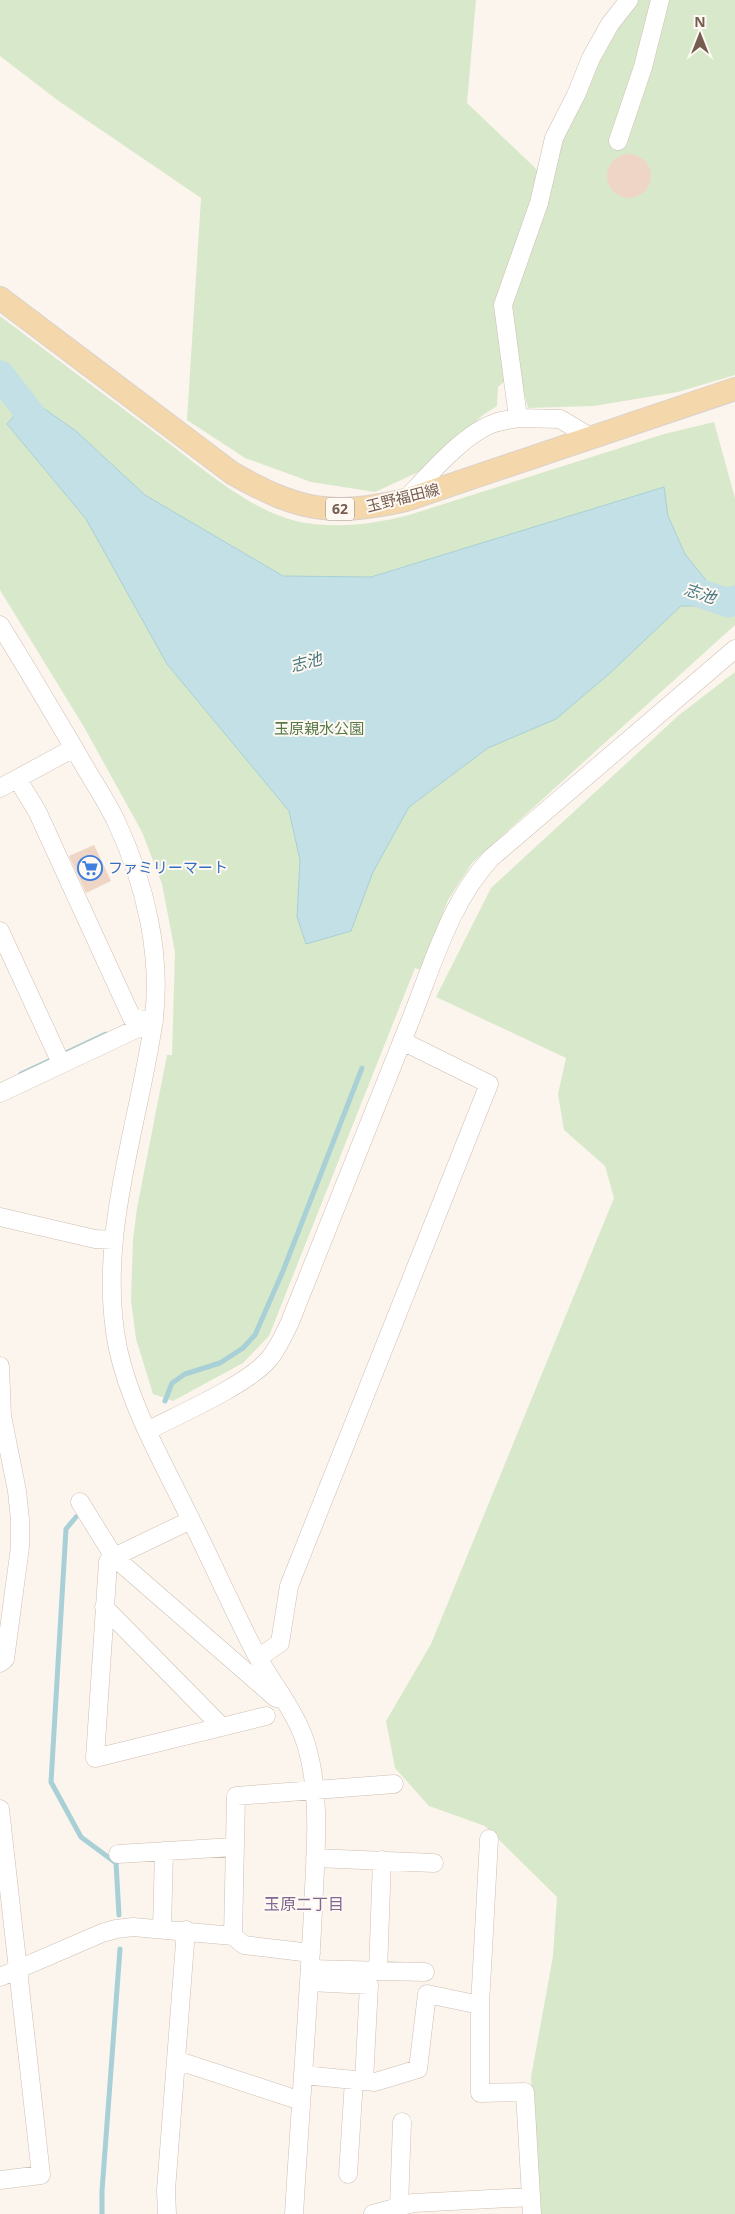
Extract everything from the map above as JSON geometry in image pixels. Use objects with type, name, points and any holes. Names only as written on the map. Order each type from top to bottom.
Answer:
[{"type":"main road","name":"玉野福田線","points":[[0,298],[232,473],[268,493],[297,504],[327,509],[360,508],[406,500],[735,389]]},
{"type":"street","points":[[518,418],[503,305],[539,202],[554,138],[576,95],[591,58],[610,24],[629,0]]},
{"type":"street","points":[[618,141],[643,67],[660,0]]},
{"type":"street","points":[[406,500],[441,461],[493,423],[518,418],[560,419],[592,438]]},
{"type":"street","points":[[0,625],[114,818],[133,861],[146,904],[153,958],[154,1021],[113,1240],[113,1317],[118,1349],[127,1381],[147,1431],[258,1658],[289,1709],[306,1742],[314,1791],[315,1858],[294,2214]]},
{"type":"street","points":[[147,1431],[248,1377],[270,1358],[278,1347],[290,1322],[458,903],[479,870],[735,649]]},
{"type":"street","points":[[0,788],[18,780],[74,748]]},
{"type":"street","points":[[18,780],[37,811],[132,1018],[154,1021]]},
{"type":"street","points":[[0,931],[59,1058]]},
{"type":"street","points":[[0,1093],[59,1058],[154,1021]]},
{"type":"street","points":[[258,1658],[280,1643],[289,1586],[489,1084],[402,1042]]},
{"type":"street","points":[[0,1218],[95,1239],[113,1240]]},
{"type":"street","points":[[0,1366],[2,1416],[17,1491],[20,1538],[5,1660],[0,1663]]},
{"type":"street","points":[[80,1502],[114,1557],[289,1709]]},
{"type":"street","points":[[191,1520],[114,1557],[108,1562],[95,1758],[266,1716]]},
{"type":"street","points":[[104,1607],[222,1727]]},
{"type":"street","points":[[233,1936],[236,1796],[394,1784]]},
{"type":"street","points":[[0,1809],[41,2175],[0,2180]]},
{"type":"street","points":[[373,2214],[413,2203],[531,2205],[525,2092],[480,2093],[480,2005],[489,1839]]},
{"type":"street","points":[[118,1854],[234,1847]]},
{"type":"street","points":[[162,1929],[164,1852]]},
{"type":"street","points":[[315,1858],[434,1863]]},
{"type":"street","points":[[378,1971],[382,1860]]},
{"type":"street","points":[[0,1977],[102,1934],[134,1927],[186,1930],[233,1936],[244,1945],[310,1968],[370,1985],[348,2174]]},
{"type":"street","points":[[167,2214],[166,2190],[186,1930]]},
{"type":"street","points":[[310,1968],[425,1972]]},
{"type":"street","points":[[303,2074],[375,2082],[418,2069],[427,1994],[480,2005]]},
{"type":"street","points":[[176,2060],[301,2102]]},
{"type":"street","points":[[399,2207],[402,2122]]},
{"type":"green space","points":[[0,0],[476,0],[467,103],[551,183],[561,139],[600,61],[626,15],[637,0],[735,0],[735,375],[678,392],[594,406],[528,408],[518,370],[498,387],[497,406],[483,415],[425,469],[375,492],[311,482],[245,458],[187,420],[201,198],[60,102],[0,56]]},
{"type":"green space","name":"玉原親水公園","points":[[0,316],[226,486],[262,508],[300,522],[342,525],[382,521],[409,515],[664,434],[714,422],[735,498],[735,625],[472,863],[448,900],[421,970],[415,968],[269,1336],[243,1363],[173,1401],[153,1394],[136,1339],[131,1300],[133,1239],[137,1208],[167,1055],[172,1055],[175,952],[162,884],[142,832],[84,727],[0,590]]},
{"type":"green space","points":[[735,672],[735,2214],[540,2214],[531,2077],[553,1956],[557,1897],[485,1826],[429,1806],[395,1768],[386,1721],[431,1644],[614,1198],[605,1166],[564,1130],[558,1094],[566,1058],[436,997],[491,888],[679,715]]},
{"type":"water","points":[[29,398],[76,431],[145,495],[283,576],[371,577],[664,487],[668,516],[685,554],[717,594],[726,595],[734,606],[681,606],[609,674],[556,719],[488,748],[409,807],[373,872],[351,931],[306,944],[297,917],[300,860],[289,811],[167,664],[86,519],[7,424]]},
{"type":"building","points":[[629,154],[641,158],[647,164],[651,176],[647,188],[641,194],[629,198],[617,194],[611,188],[607,176],[611,164],[617,158]]},
{"type":"building","points":[[94,845],[111,881],[86,893],[69,856]]},
{"type":"waterway","name":"志池","points":[[0,375],[48,437]]},
{"type":"waterway","name":"志池","points":[[693,591],[729,603],[735,600]]},
{"type":"waterway","points":[[21,1074],[106,1034]]},
{"type":"waterway","points":[[165,1401],[172,1383],[185,1374],[220,1363],[243,1348],[255,1335],[283,1271],[362,1068]]},
{"type":"waterway","points":[[76,1517],[66,1529],[51,1782],[81,1837],[116,1863],[119,1915]]},
{"type":"waterway","points":[[102,2214],[102,2191],[120,1949]]},
{"type":"place","name":"ファミリーマート","points":[[90,868]]},
{"type":"district","name":"玉原二丁目","points":[[304,1904]]}]
